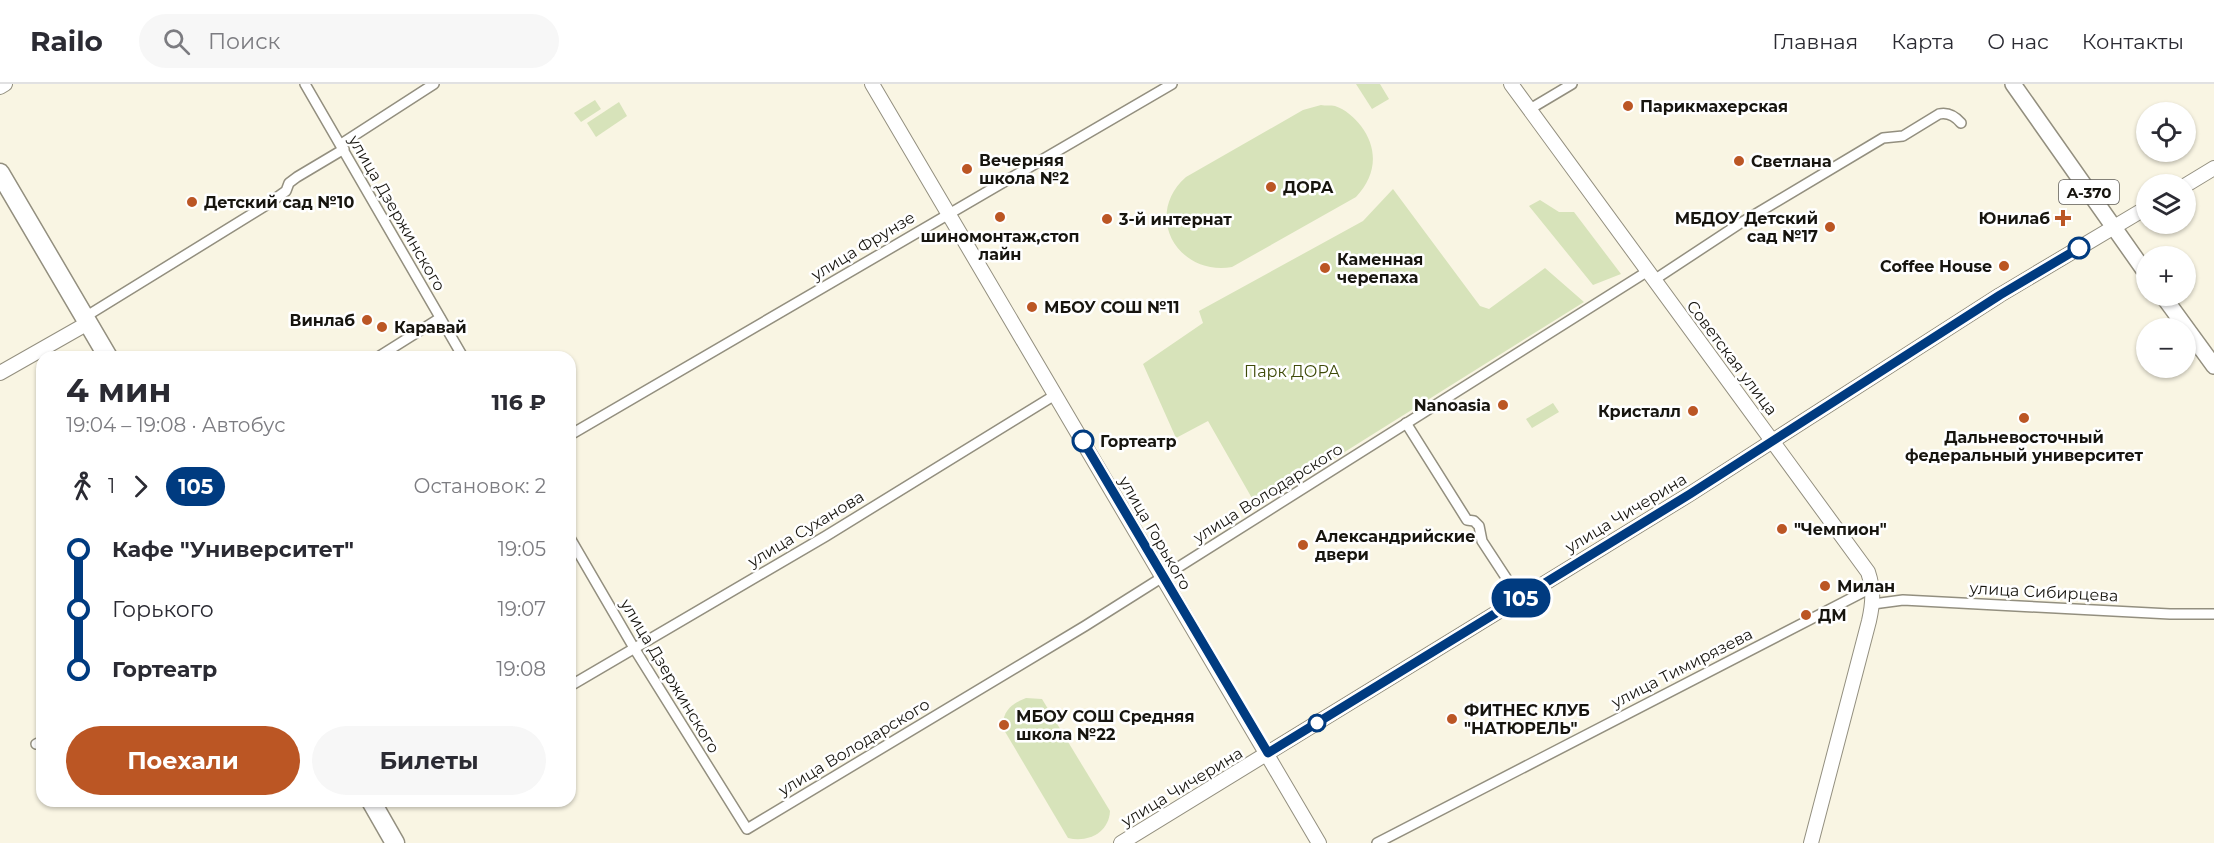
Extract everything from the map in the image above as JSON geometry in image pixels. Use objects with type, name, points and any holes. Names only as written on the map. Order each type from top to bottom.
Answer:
[{"type":"highway","points":[[0,173],[104,351]]},
{"type":"highway","points":[[377,807],[395,843]]},
{"type":"main road","points":[[0,87],[5,84]]},
{"type":"main road","name":"улица Горького","points":[[872,84],[1319,843]]},
{"type":"main road","name":"Советская улица","points":[[1511,84],[1868,572],[1873,587],[1873,603],[1810,843]]},
{"type":"main road","name":"А-370","points":[[2013,84],[2136,259]]},
{"type":"main road","points":[[2196,179],[2214,168]]},
{"type":"main road","name":"улица Чичерина","points":[[1121,843],[1690,494],[2000,295],[2136,214]]},
{"type":"main road","points":[[2170,306],[2214,366]]},
{"type":"main road","points":[[37,351],[86,320]]},
{"type":"main road","points":[[0,374],[36,351]]},
{"type":"street","name":"улица Дзержинского","points":[[305,84],[459,351]]},
{"type":"street","points":[[86,320],[265,206],[286,191],[289,183],[297,177],[434,84]]},
{"type":"street","name":"улица Фрунзе","points":[[576,431],[1172,84]]},
{"type":"street","points":[[1530,109],[1572,84]]},
{"type":"street","name":"улица Володарского","points":[[747,828],[1076,632],[1406,423],[1883,138],[1903,136],[1939,114],[1945,113],[1957,118],[1961,123]]},
{"type":"street","points":[[388,351],[440,318]]},
{"type":"street","name":"улица Суханова","points":[[576,682],[826,536],[1054,394]]},
{"type":"street","points":[[1406,423],[1467,520],[1474,521],[1479,526],[1482,541],[1520,599]]},
{"type":"street","name":"улица Дзержинского","points":[[576,548],[634,648],[747,828]]},
{"type":"street","name":"улица Тимирязева","points":[[1377,843],[1873,587]]},
{"type":"street","name":"улица Сибирцева","points":[[1873,603],[1903,600],[2170,614],[2214,614]]},
{"type":"green space","points":[[1356,84],[1380,84],[1389,99],[1372,109]]},
{"type":"green space","points":[[595,100],[601,109],[581,122],[574,113]]},
{"type":"green space","points":[[619,102],[627,116],[596,137],[587,123]]},
{"type":"green space","name":"ДОРА","points":[[1321,105],[1335,106],[1350,114],[1361,126],[1371,144],[1373,163],[1371,172],[1363,189],[1356,197],[1232,267],[1212,267],[1196,262],[1182,252],[1172,240],[1167,225],[1167,208],[1173,192],[1186,177],[1303,110]]},
{"type":"green space","name":"Парк ДОРА","points":[[1393,189],[1480,306],[1489,309],[1545,268],[1584,302],[1257,507],[1208,421],[1176,438],[1143,364],[1203,323],[1199,311],[1363,221]]},
{"type":"green space","points":[[1540,200],[1559,212],[1574,212],[1621,274],[1593,285],[1529,206]]},
{"type":"green space","points":[[1553,403],[1559,412],[1532,428],[1526,419]]},
{"type":"green space","points":[[1026,698],[1042,699],[1110,811],[1106,825],[1090,837],[1068,838],[1004,730],[1004,719],[1008,710]]},
{"type":"bus line","name":"105","points":[[1083,441],[1268,753],[1690,494],[2000,295],[2079,248]]},
{"type":"place","name":"Парикмахерская","points":[[1628,106]]},
{"type":"place","name":"Светлана","points":[[1739,161]]},
{"type":"place","name":"Вечерняя школа №2","points":[[967,169]]},
{"type":"place","name":"ДОРА","points":[[1271,187]]},
{"type":"place","name":"Детский сад №10","points":[[192,202]]},
{"type":"place","name":"шиномонтаж,стоп лайн","points":[[1000,217]]},
{"type":"place","name":"Юнилаб","points":[[2063,218]]},
{"type":"place","name":"3-й интернат","points":[[1107,219]]},
{"type":"place","name":"МБДОУ Детский сад №17","points":[[1830,227]]},
{"type":"place","name":"Coffee House","points":[[2004,266]]},
{"type":"place","name":"Каменная черепаха","points":[[1325,268]]},
{"type":"place","name":"МБОУ СОШ №11","points":[[1032,307]]},
{"type":"place","name":"Винлаб","points":[[367,320]]},
{"type":"place","name":"Каравай","points":[[382,327]]},
{"type":"place","name":"Nanoasia","points":[[1503,405]]},
{"type":"place","name":"Кристалл","points":[[1693,411]]},
{"type":"place","name":"Дальневосточный федеральный университет","points":[[2024,418]]},
{"type":"place","name":"Гортеатр","points":[[1083,441]]},
{"type":"place","name":"\"Чемпион\"","points":[[1782,529]]},
{"type":"place","name":"Александрийские двери","points":[[1303,545]]},
{"type":"place","name":"Милан","points":[[1825,586]]},
{"type":"place","name":"ДМ","points":[[1806,615]]},
{"type":"place","name":"ФИТНЕС КЛУБ \"НАТЮРЕЛЬ\"","points":[[1452,719]]},
{"type":"place","name":"МБОУ СОШ Средняя школа №22","points":[[1004,725]]}]
